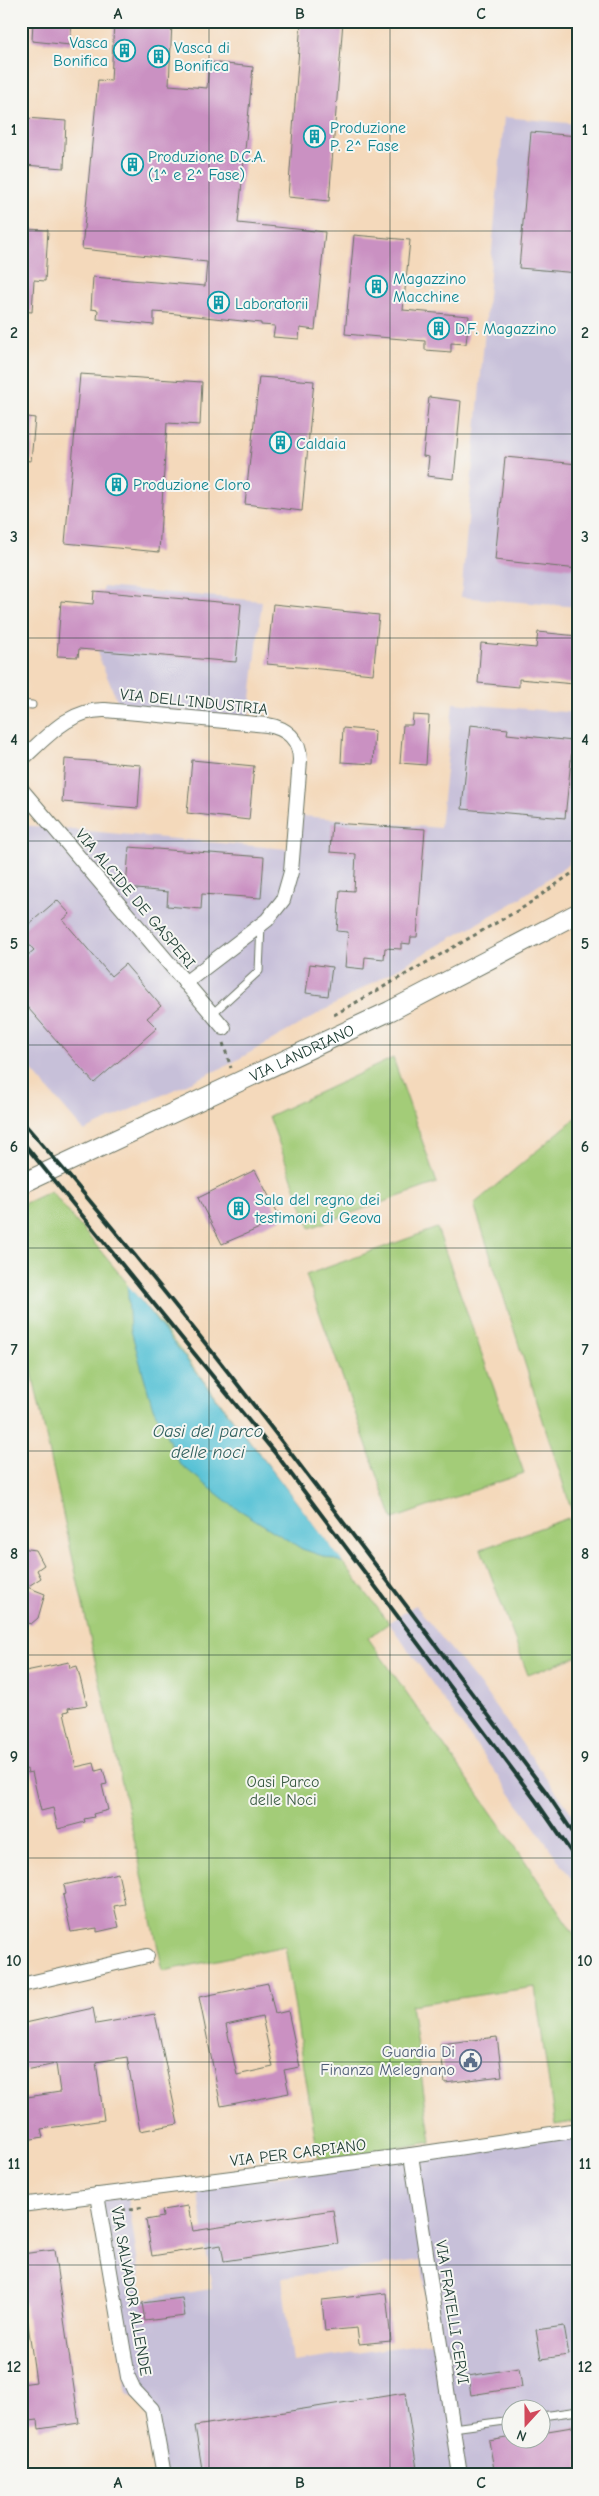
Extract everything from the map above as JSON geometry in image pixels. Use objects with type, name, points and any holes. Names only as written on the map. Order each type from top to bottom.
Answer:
[{"type":"street","name":"VIA DELL'INDUSTRIA","points":[[21,760],[66,720],[90,710],[266,725],[293,736],[300,753],[291,872],[283,900],[272,915],[185,983]]},
{"type":"street","name":"VIA ALCIDE DE GASPERI","points":[[21,789],[224,1028]]},
{"type":"street","name":"VIA LANDRIANO","points":[[21,1184],[390,1010],[578,913]]},
{"type":"street","points":[[21,1985],[146,1956]]},
{"type":"street","name":"VIA PER CARPIANO","points":[[21,2205],[412,2155],[578,2130]]},
{"type":"street","name":"VIA FRATELLI CERVI","points":[[412,2155],[460,2475]]},
{"type":"street","name":"VIA SALVADOR ALLENDE","points":[[97,2195],[128,2377],[134,2390],[152,2409],[164,2475]]},
{"type":"lane","points":[[21,704],[32,704]]},
{"type":"lane","points":[[212,1014],[259,971],[261,924]]},
{"type":"lane","points":[[552,2415],[578,2411]]},
{"type":"lane","points":[[453,2428],[502,2421]]},
{"type":"path","points":[[331,1017],[524,907],[578,869]]},
{"type":"path","points":[[224,1028],[221,1040],[234,1075]]},
{"type":"shaded area","points":[[504,117],[578,124],[578,607],[461,597]]},
{"type":"shaded area","points":[[103,587],[262,601],[249,717],[119,705],[98,655]]},
{"type":"shaded area","points":[[453,703],[578,713],[578,837],[573,840],[569,864],[513,903],[228,1065],[84,1131],[21,1058],[21,825],[298,850],[302,816],[440,828]]},
{"type":"shaded area","points":[[415,1605],[483,1689],[578,1822],[578,1888],[389,1623]]},
{"type":"shaded area","points":[[578,2133],[578,2475],[159,2475],[148,2408],[127,2393],[92,2201],[128,2197],[143,2299],[212,2289],[197,2188]],"holes":[[[421,2260],[433,2342],[293,2362],[282,2278]]]},
{"type":"green space","points":[[393,1058],[437,1183],[310,1228],[269,1116]]},
{"type":"green space","points":[[578,1116],[578,1530],[474,1204]]},
{"type":"green space","name":"Oasi Parco delle Noci","points":[[51,1191],[161,1324],[389,1623],[368,1638],[515,1846],[578,1940],[578,2121],[555,2125],[535,1987],[411,2005],[431,2142],[319,2162],[285,1946],[163,1971],[21,1322],[21,1205]]},
{"type":"green space","points":[[437,1228],[524,1473],[393,1519],[306,1275]]},
{"type":"green space","points":[[568,1518],[578,1543],[578,1656],[528,1675],[481,1549]]},
{"type":"water","name":"Oasi del parco delle noci","points":[[127,1283],[344,1563],[302,1549],[230,1504],[180,1464],[152,1405],[130,1327]]},
{"type":"pier","points":[[125,1282],[129,1282],[279,1473],[346,1562],[345,1565],[161,1324]]},
{"type":"building","points":[[33,21],[72,21],[70,45],[32,41]]},
{"type":"building","points":[[114,21],[172,23],[169,85],[207,88],[209,62],[253,67],[238,223],[325,232],[315,330],[300,328],[299,339],[273,337],[275,326],[261,325],[261,323],[154,312],[154,325],[97,319],[98,310],[91,309],[93,277],[205,286],[207,262],[82,249],[98,80],[111,81]]},
{"type":"building","name":"Produzione P. 2^ Fase","points":[[301,21],[343,21],[329,201],[288,197]]},
{"type":"building","points":[[26,118],[66,121],[64,168],[24,165]]},
{"type":"building","points":[[531,132],[578,136],[578,273],[519,268]]},
{"type":"building","points":[[21,229],[48,230],[45,281],[34,280],[32,312],[21,311]]},
{"type":"building","name":"Magazzino Macchine","points":[[354,235],[410,240],[403,310],[469,316],[466,344],[451,343],[451,352],[425,350],[425,341],[345,334]]},
{"type":"building","name":"Produzione Cloro","points":[[80,374],[202,382],[200,425],[167,423],[159,552],[65,543]]},
{"type":"building","name":"Caldaia","points":[[259,377],[314,381],[302,511],[245,504]]},
{"type":"building","points":[[429,397],[461,401],[454,479],[427,476],[429,457],[423,456]]},
{"type":"building","points":[[21,416],[35,418],[31,461],[21,460]]},
{"type":"building","points":[[505,457],[578,464],[578,569],[495,560]]},
{"type":"building","points":[[94,591],[241,604],[236,662],[79,649],[78,657],[57,656],[61,601],[93,604]]},
{"type":"building","points":[[273,604],[379,615],[373,674],[267,664]]},
{"type":"building","points":[[538,632],[578,636],[574,684],[519,679],[519,687],[478,683],[481,643],[536,648]]},
{"type":"building","points":[[413,715],[429,716],[426,765],[400,763],[403,725],[412,725]]},
{"type":"building","points":[[470,725],[508,729],[507,734],[573,741],[565,818],[462,809]]},
{"type":"building","points":[[343,728],[375,731],[373,764],[341,762]]},
{"type":"building","points":[[65,759],[141,765],[138,808],[62,802]]},
{"type":"building","points":[[192,760],[254,766],[249,820],[187,813]]},
{"type":"building","points":[[332,823],[425,829],[417,937],[411,937],[410,944],[401,943],[401,949],[385,948],[384,959],[365,957],[364,969],[345,967],[348,932],[337,931],[340,890],[354,891],[356,854],[330,852]]},
{"type":"building","points":[[129,847],[264,857],[261,898],[202,894],[201,909],[167,906],[168,892],[126,888]]},
{"type":"building","points":[[57,900],[70,914],[63,920],[111,976],[125,964],[161,1006],[147,1018],[157,1028],[94,1083],[21,1000],[21,961],[34,950],[21,936],[21,931]]},
{"type":"building","points":[[310,964],[332,967],[328,996],[306,993]]},
{"type":"building","name":"Sala del regno dei testimoni di Geova","points":[[255,1170],[281,1219],[222,1244],[198,1198]]},
{"type":"building","points":[[21,1548],[36,1550],[44,1565],[37,1570],[41,1578],[27,1587],[45,1594],[38,1618],[31,1624],[21,1621]]},
{"type":"building","points":[[69,1662],[70,1668],[77,1666],[87,1705],[68,1708],[69,1711],[64,1712],[76,1767],[94,1763],[96,1771],[103,1769],[107,1784],[102,1785],[108,1810],[93,1814],[94,1817],[84,1819],[85,1822],[58,1829],[53,1808],[41,1811],[32,1772],[28,1773],[27,1769],[21,1771],[21,1726],[26,1725],[21,1697],[21,1693],[25,1692],[21,1672]]},
{"type":"building","points":[[118,1873],[125,1904],[114,1906],[119,1927],[97,1932],[97,1928],[71,1932],[63,1895],[66,1894],[64,1885]]},
{"type":"building","points":[[268,1983],[275,2014],[288,2011],[300,2067],[284,2070],[289,2093],[221,2106],[199,1997]],"holes":[[[262,2017],[273,2067],[237,2075],[226,2025]]]},
{"type":"building","points":[[93,2008],[96,2024],[155,2014],[178,2124],[140,2131],[127,2057],[96,2062],[104,2120],[41,2129],[43,2137],[21,2141],[21,2098],[60,2092],[56,2064],[21,2071],[21,2024]]},
{"type":"building","name":"Guardia Di Finanza Melegnano","points":[[497,2037],[502,2076],[445,2083],[440,2044]]},
{"type":"building","points":[[188,2206],[193,2231],[333,2210],[338,2244],[224,2261],[221,2245],[152,2256],[146,2220],[163,2217],[162,2210]]},
{"type":"building","points":[[54,2250],[79,2423],[39,2429],[38,2420],[21,2422],[21,2384],[36,2382],[25,2302],[21,2303],[21,2254]]},
{"type":"building","points":[[386,2293],[391,2341],[359,2344],[357,2328],[325,2331],[322,2300]]},
{"type":"building","points":[[182,2298],[185,2316],[145,2321],[142,2303]]},
{"type":"building","points":[[564,2326],[569,2355],[541,2359],[536,2330]]},
{"type":"building","points":[[519,2368],[522,2387],[471,2395],[468,2376]]},
{"type":"building","points":[[405,2393],[418,2475],[203,2475],[195,2426]]},
{"type":"building","points":[[578,2426],[578,2475],[495,2475],[489,2441],[502,2439],[502,2448],[552,2448],[552,2430]]},
{"type":"railway","points":[[21,1120],[158,1284],[290,1452],[546,1792],[578,1840]]},
{"type":"railway","points":[[21,1140],[279,1458],[536,1801],[578,1862]]},
{"type":"place","name":"Vasca Bonifica","points":[[124,51]]},
{"type":"place","name":"Vasca di Bonifica","points":[[158,56]]},
{"type":"place","name":"Produzione P. 2^ Fase","points":[[314,136]]},
{"type":"place","name":"Produzione D.C.A. (1^ e 2^ Fase)","points":[[132,165]]},
{"type":"place","name":"Magazzino Macchine","points":[[377,287]]},
{"type":"place","name":"Laboratorii","points":[[219,303]]},
{"type":"place","name":"D.F. Magazzino","points":[[439,328]]},
{"type":"place","name":"Caldaia","points":[[280,443]]},
{"type":"place","name":"Produzione Cloro","points":[[117,484]]},
{"type":"place","name":"Sala del regno dei testimoni di Geova","points":[[239,1208]]},
{"type":"place","name":"Guardia Di Finanza Melegnano","points":[[471,2060]]}]
